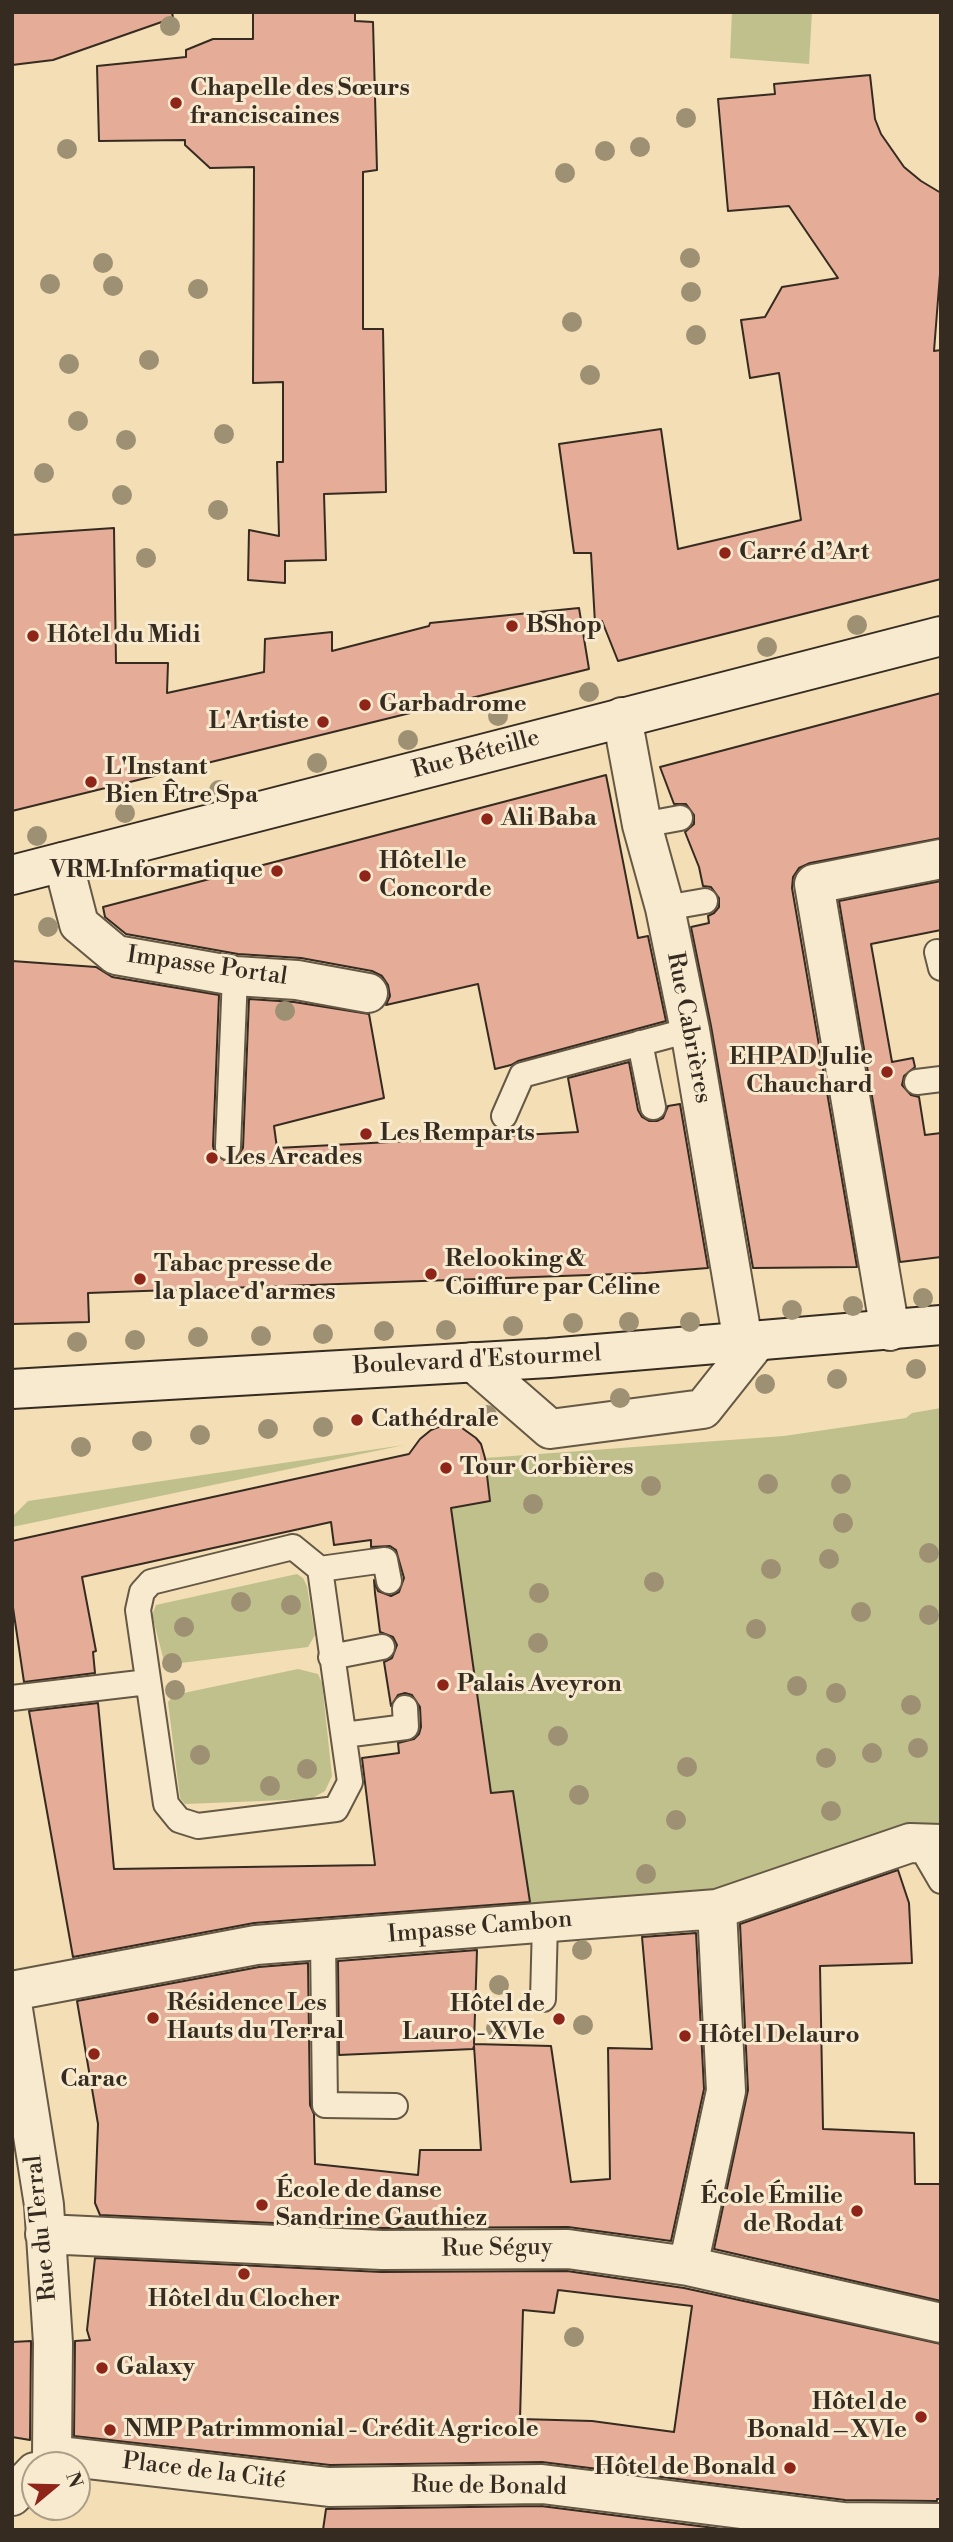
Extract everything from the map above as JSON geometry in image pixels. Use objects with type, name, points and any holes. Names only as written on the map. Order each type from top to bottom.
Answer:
[{"type":"street","name":"Rue Béteille","points":[[12,875],[941,636]]},
{"type":"street","name":"Rue Cabrières","points":[[622,717],[642,825],[665,908],[750,1341]]},
{"type":"street","points":[[890,1331],[855,1094],[804,883],[941,859]]},
{"type":"street","name":"Impasse Portal","points":[[63,862],[79,924],[116,955],[235,976],[298,980],[368,993]]},
{"type":"street","name":"Boulevard d'Estourmel","points":[[12,1389],[549,1358],[941,1325]]},
{"type":"street","points":[[474,1362],[550,1429],[703,1409],[750,1341]]},
{"type":"street","name":"Impasse Cambon","points":[[12,1991],[256,1945],[717,1909],[910,1843],[933,1844]]},
{"type":"street","points":[[688,2266],[726,2091],[717,1909]]},
{"type":"street","name":"Rue du Terral","points":[[12,2003],[44,2205],[53,2343],[44,2451]]},
{"type":"street","name":"Rue Séguy","points":[[45,2234],[382,2250],[568,2249],[688,2266],[941,2323]]},
{"type":"street","name":"Place de la Cité","points":[[91,2468],[329,2487]]},
{"type":"street","name":"Rue de Bonald","points":[[329,2487],[542,2484],[821,2519],[923,2526]]},
{"type":"lane","points":[[642,825],[680,818]]},
{"type":"lane","points":[[665,908],[705,901]]},
{"type":"lane","points":[[228,1147],[235,976]]},
{"type":"lane","points":[[504,1116],[522,1075],[690,1030]]},
{"type":"lane","points":[[640,1042],[653,1107]]},
{"type":"lane","points":[[293,1547],[320,1569],[331,1657],[351,1782],[335,1809],[198,1826],[179,1820],[166,1804],[138,1609],[142,1592],[151,1582],[293,1547]]},
{"type":"lane","points":[[320,1569],[385,1560],[389,1581]]},
{"type":"lane","points":[[331,1657],[382,1647]]},
{"type":"lane","points":[[12,1698],[148,1682]]},
{"type":"lane","points":[[344,1735],[406,1727],[405,1708]]},
{"type":"lane","points":[[933,1844],[928,1857],[941,1881]]},
{"type":"lane","points":[[543,1999],[545,1923]]},
{"type":"lane","points":[[323,1940],[326,2105],[395,2106]]},
{"type":"green space","points":[[732,12],[812,12],[809,64],[730,58]]},
{"type":"green space","points":[[941,1408],[941,1835],[870,1840],[680,1899],[531,1908],[513,1791],[491,1793],[451,1508],[490,1501],[485,1458],[784,1436],[906,1418],[912,1413]]},
{"type":"green space","points":[[404,1445],[12,1527],[12,1517],[28,1501]]},
{"type":"green space","points":[[297,1574],[307,1586],[315,1635],[308,1647],[165,1665],[152,1615],[156,1605]]},
{"type":"green space","points":[[298,1669],[318,1674],[322,1683],[332,1776],[325,1791],[311,1799],[185,1804],[180,1798],[168,1702],[174,1695]]},
{"type":"building","points":[[12,12],[172,12],[173,18],[53,60],[12,65]]},
{"type":"building","points":[[253,12],[355,12],[355,21],[373,22],[377,170],[363,172],[363,329],[383,329],[386,492],[324,494],[326,560],[285,561],[285,583],[248,580],[249,530],[279,536],[277,462],[283,462],[283,382],[253,383],[254,167],[210,168],[185,145],[185,140],[99,141],[97,66],[186,57],[186,50],[213,39],[253,39]]},
{"type":"building","points":[[870,75],[875,119],[881,134],[904,167],[941,193],[941,261],[934,351],[941,350],[941,579],[618,661],[602,621],[595,623],[591,553],[574,553],[559,444],[661,429],[678,549],[801,520],[779,373],[750,378],[741,320],[765,317],[782,287],[838,278],[789,206],[728,211],[718,99],[775,94],[774,84]]},
{"type":"building","points":[[114,528],[116,663],[168,663],[167,693],[264,672],[265,639],[332,632],[332,651],[429,626],[430,623],[579,608],[589,669],[12,811],[12,535]]},
{"type":"building","points":[[941,693],[941,838],[810,863],[799,868],[793,877],[792,888],[857,1267],[753,1268],[691,927],[709,923],[708,916],[719,907],[719,898],[711,887],[703,886],[699,867],[685,832],[694,824],[694,815],[686,804],[674,804],[660,767]]},
{"type":"building","points":[[606,775],[638,938],[648,936],[666,1021],[511,1065],[495,1069],[478,984],[386,1005],[390,996],[388,985],[382,976],[372,971],[301,958],[238,954],[126,934],[105,917],[103,907]]},
{"type":"building","name":"EHPAD Julie Chauchard","points":[[941,881],[941,930],[871,944],[892,1062],[913,1058],[915,1067],[904,1076],[902,1085],[911,1095],[919,1097],[925,1135],[941,1133],[941,1257],[900,1262],[839,901]]},
{"type":"building","points":[[12,961],[96,967],[112,977],[219,995],[213,1146],[215,1154],[227,1162],[235,1160],[243,1148],[249,999],[294,1002],[369,1014],[384,1098],[274,1126],[277,1148],[578,1132],[568,1078],[629,1062],[638,1110],[642,1117],[657,1121],[663,1118],[668,1106],[680,1104],[708,1268],[645,1273],[88,1293],[89,1322],[12,1324]]},
{"type":"building","name":"Palais Aveyron","points":[[453,1425],[476,1438],[485,1458],[490,1501],[451,1508],[491,1793],[513,1791],[530,1902],[254,1923],[73,1957],[29,1711],[98,1703],[114,1869],[375,1865],[362,1758],[399,1753],[398,1743],[414,1739],[421,1727],[420,1707],[412,1695],[398,1695],[391,1706],[384,1662],[392,1658],[397,1645],[393,1637],[380,1632],[375,1593],[374,1580],[378,1591],[391,1596],[399,1592],[404,1578],[396,1550],[390,1546],[371,1547],[371,1540],[334,1545],[331,1522],[82,1577],[96,1651],[93,1652],[95,1673],[24,1682],[12,1601],[12,1541],[409,1454],[431,1430]]},
{"type":"building","points":[[898,1870],[909,1903],[912,1963],[820,1966],[823,2129],[914,2133],[915,2184],[941,2184],[941,2301],[714,2249],[748,2090],[740,1924]]},
{"type":"building","points":[[696,1933],[704,2089],[671,2241],[568,2227],[382,2228],[100,2215],[95,2203],[98,2124],[77,2001],[259,1967],[308,1963],[310,2105],[314,2114],[315,2164],[418,2175],[420,2150],[481,2150],[474,2046],[473,2049],[339,2055],[338,1961],[477,1950],[474,2044],[551,2046],[571,2182],[610,2179],[608,2048],[652,2049],[642,1937]]},
{"type":"building","points":[[95,2258],[381,2272],[567,2271],[684,2288],[941,2344],[941,2499],[845,2500],[542,2462],[330,2465],[74,2436],[75,2341],[90,2340],[87,2330]],"holes":[[[558,2290],[692,2306],[674,2432],[592,2421],[520,2419],[523,2310],[554,2313]]]},
{"type":"building","points":[[31,2341],[30,2440],[12,2437],[12,2342]]},
{"type":"building","points":[[541,2506],[730,2530],[323,2530],[326,2509]]},
{"type":"place","name":"Chapelle des Sœurs franciscaines","points":[[176,103]]},
{"type":"place","name":"Carré d’Art","points":[[725,553]]},
{"type":"place","name":"BShop","points":[[512,626]]},
{"type":"place","name":"Hôtel du Midi","points":[[33,636]]},
{"type":"place","name":"Garbadrome","points":[[365,705]]},
{"type":"place","name":"L'Artiste","points":[[323,722]]},
{"type":"place","name":"L'Instant Bien Être Spa","points":[[91,782]]},
{"type":"place","name":"Ali Baba","points":[[487,819]]},
{"type":"place","name":"VRM Informatique","points":[[277,871]]},
{"type":"place","name":"Hôtel le Concorde","points":[[365,876]]},
{"type":"place","name":"EHPAD Julie Chauchard","points":[[887,1072]]},
{"type":"place","name":"Les Remparts","points":[[366,1134]]},
{"type":"place","name":"Les Arcades","points":[[212,1158]]},
{"type":"place","name":"Relooking & Coiffure par Céline","points":[[431,1274]]},
{"type":"place","name":"Tabac presse de la place d'armes","points":[[140,1279]]},
{"type":"place","name":"Cathédrale","points":[[357,1420]]},
{"type":"place","name":"Tour Corbières","points":[[446,1468]]},
{"type":"place","name":"Palais Aveyron","points":[[443,1685]]},
{"type":"place","name":"Résidence Les Hauts du Terral","points":[[153,2018]]},
{"type":"place","name":"Hôtel de Lauro - XVIe","points":[[559,2019]]},
{"type":"place","name":"Hôtel Delauro","points":[[685,2036]]},
{"type":"place","name":"Carac","points":[[94,2054]]},
{"type":"place","name":"École de danse Sandrine Gauthiez","points":[[262,2205]]},
{"type":"place","name":"École Émilie de Rodat","points":[[857,2211]]},
{"type":"place","name":"Hôtel du Clocher","points":[[244,2274]]},
{"type":"place","name":"Galaxy","points":[[102,2368]]},
{"type":"place","name":"Hôtel de Bonald – XVIe","points":[[921,2417]]},
{"type":"place","name":"NMP Patrimmonial - Crédit Agricole","points":[[110,2430]]},
{"type":"place","name":"Hôtel de Bonald","points":[[790,2468]]}]
